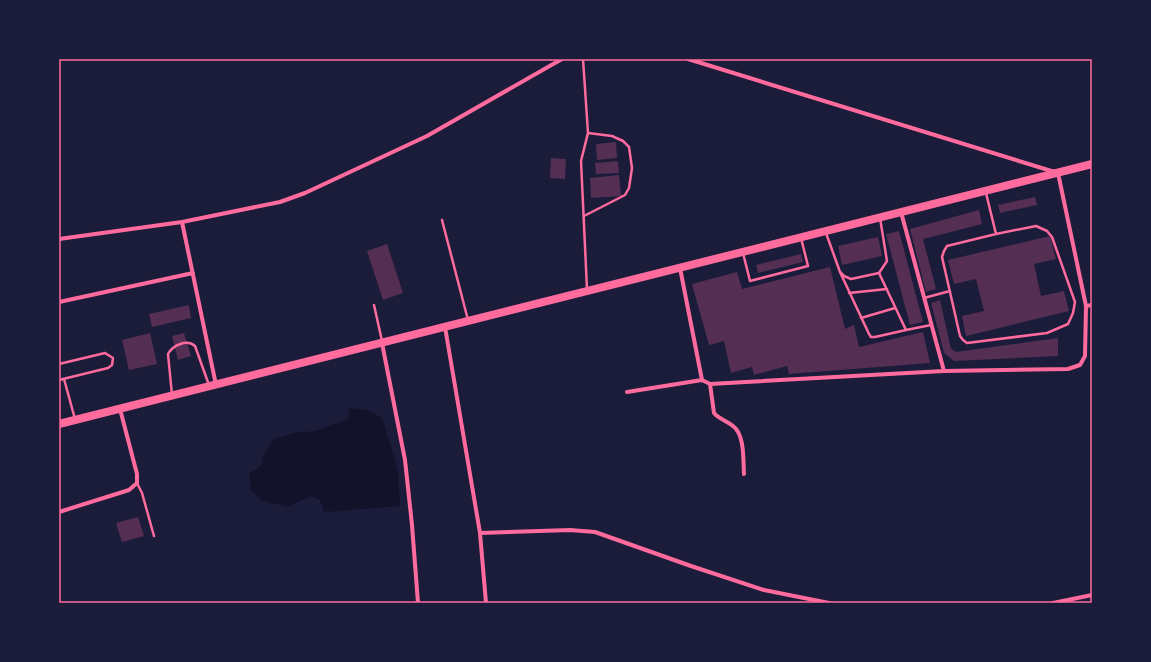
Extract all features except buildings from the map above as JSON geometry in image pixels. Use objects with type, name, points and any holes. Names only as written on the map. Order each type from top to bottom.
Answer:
[{"type":"highway","points":[[59,424],[1092,164]]},
{"type":"street","points":[[59,239],[182,222],[280,202],[305,193],[427,136],[562,59]]},
{"type":"street","points":[[627,392],[702,380],[710,384],[944,371],[1068,369],[1080,365],[1085,356],[1086,306],[1058,173],[688,59]]},
{"type":"street","points":[[901,212],[944,371]]},
{"type":"street","points":[[182,222],[193,273],[212,385]]},
{"type":"street","points":[[680,268],[702,380]]},
{"type":"street","points":[[59,302],[193,273]]},
{"type":"street","points":[[1086,306],[1092,305]]},
{"type":"street","points":[[445,327],[480,533],[486,603]]},
{"type":"street","points":[[382,343],[405,460],[418,603]]},
{"type":"street","points":[[710,384],[714,413],[734,426],[738,431],[741,440],[744,474]]},
{"type":"street","points":[[59,512],[129,490],[137,483],[138,474],[120,409]]},
{"type":"street","points":[[480,533],[570,530],[595,532],[764,590],[828,603]]},
{"type":"street","points":[[1052,603],[1092,595]]},
{"type":"lane","points":[[583,59],[588,134],[581,160],[587,291]]},
{"type":"lane","points":[[584,216],[625,195],[629,188],[632,168],[629,148],[622,141],[612,136],[588,134]]},
{"type":"lane","points":[[985,191],[996,234]]},
{"type":"lane","points":[[840,272],[844,276],[851,279],[879,273],[887,261],[880,218]]},
{"type":"lane","points":[[442,220],[468,321]]},
{"type":"lane","points":[[1036,226],[1047,231],[1052,237],[1075,302],[1073,313],[1068,324],[1047,333],[967,343],[963,340],[960,336],[942,257],[947,246],[996,234],[1036,226]]},
{"type":"lane","points":[[825,231],[849,293],[869,334],[872,337],[931,325]]},
{"type":"lane","points":[[743,252],[750,281],[808,266],[801,238]]},
{"type":"lane","points":[[879,273],[906,330]]},
{"type":"lane","points":[[849,293],[887,289]]},
{"type":"lane","points":[[924,298],[950,291]]},
{"type":"lane","points":[[374,305],[382,343]]},
{"type":"lane","points":[[861,318],[896,308]]},
{"type":"lane","points":[[172,395],[168,354],[175,346],[187,342],[192,343],[195,346],[212,385]]},
{"type":"lane","points":[[59,364],[105,353],[113,358],[112,365],[108,368],[59,380]]},
{"type":"lane","points":[[64,379],[75,420]]},
{"type":"lane","points":[[137,483],[142,493],[154,536]]},
{"type":"shaded area","points":[[350,408],[367,410],[382,418],[398,471],[400,506],[324,512],[320,500],[310,496],[288,507],[261,500],[251,490],[249,474],[261,466],[263,456],[273,439],[295,433],[315,431],[348,419]]}]
